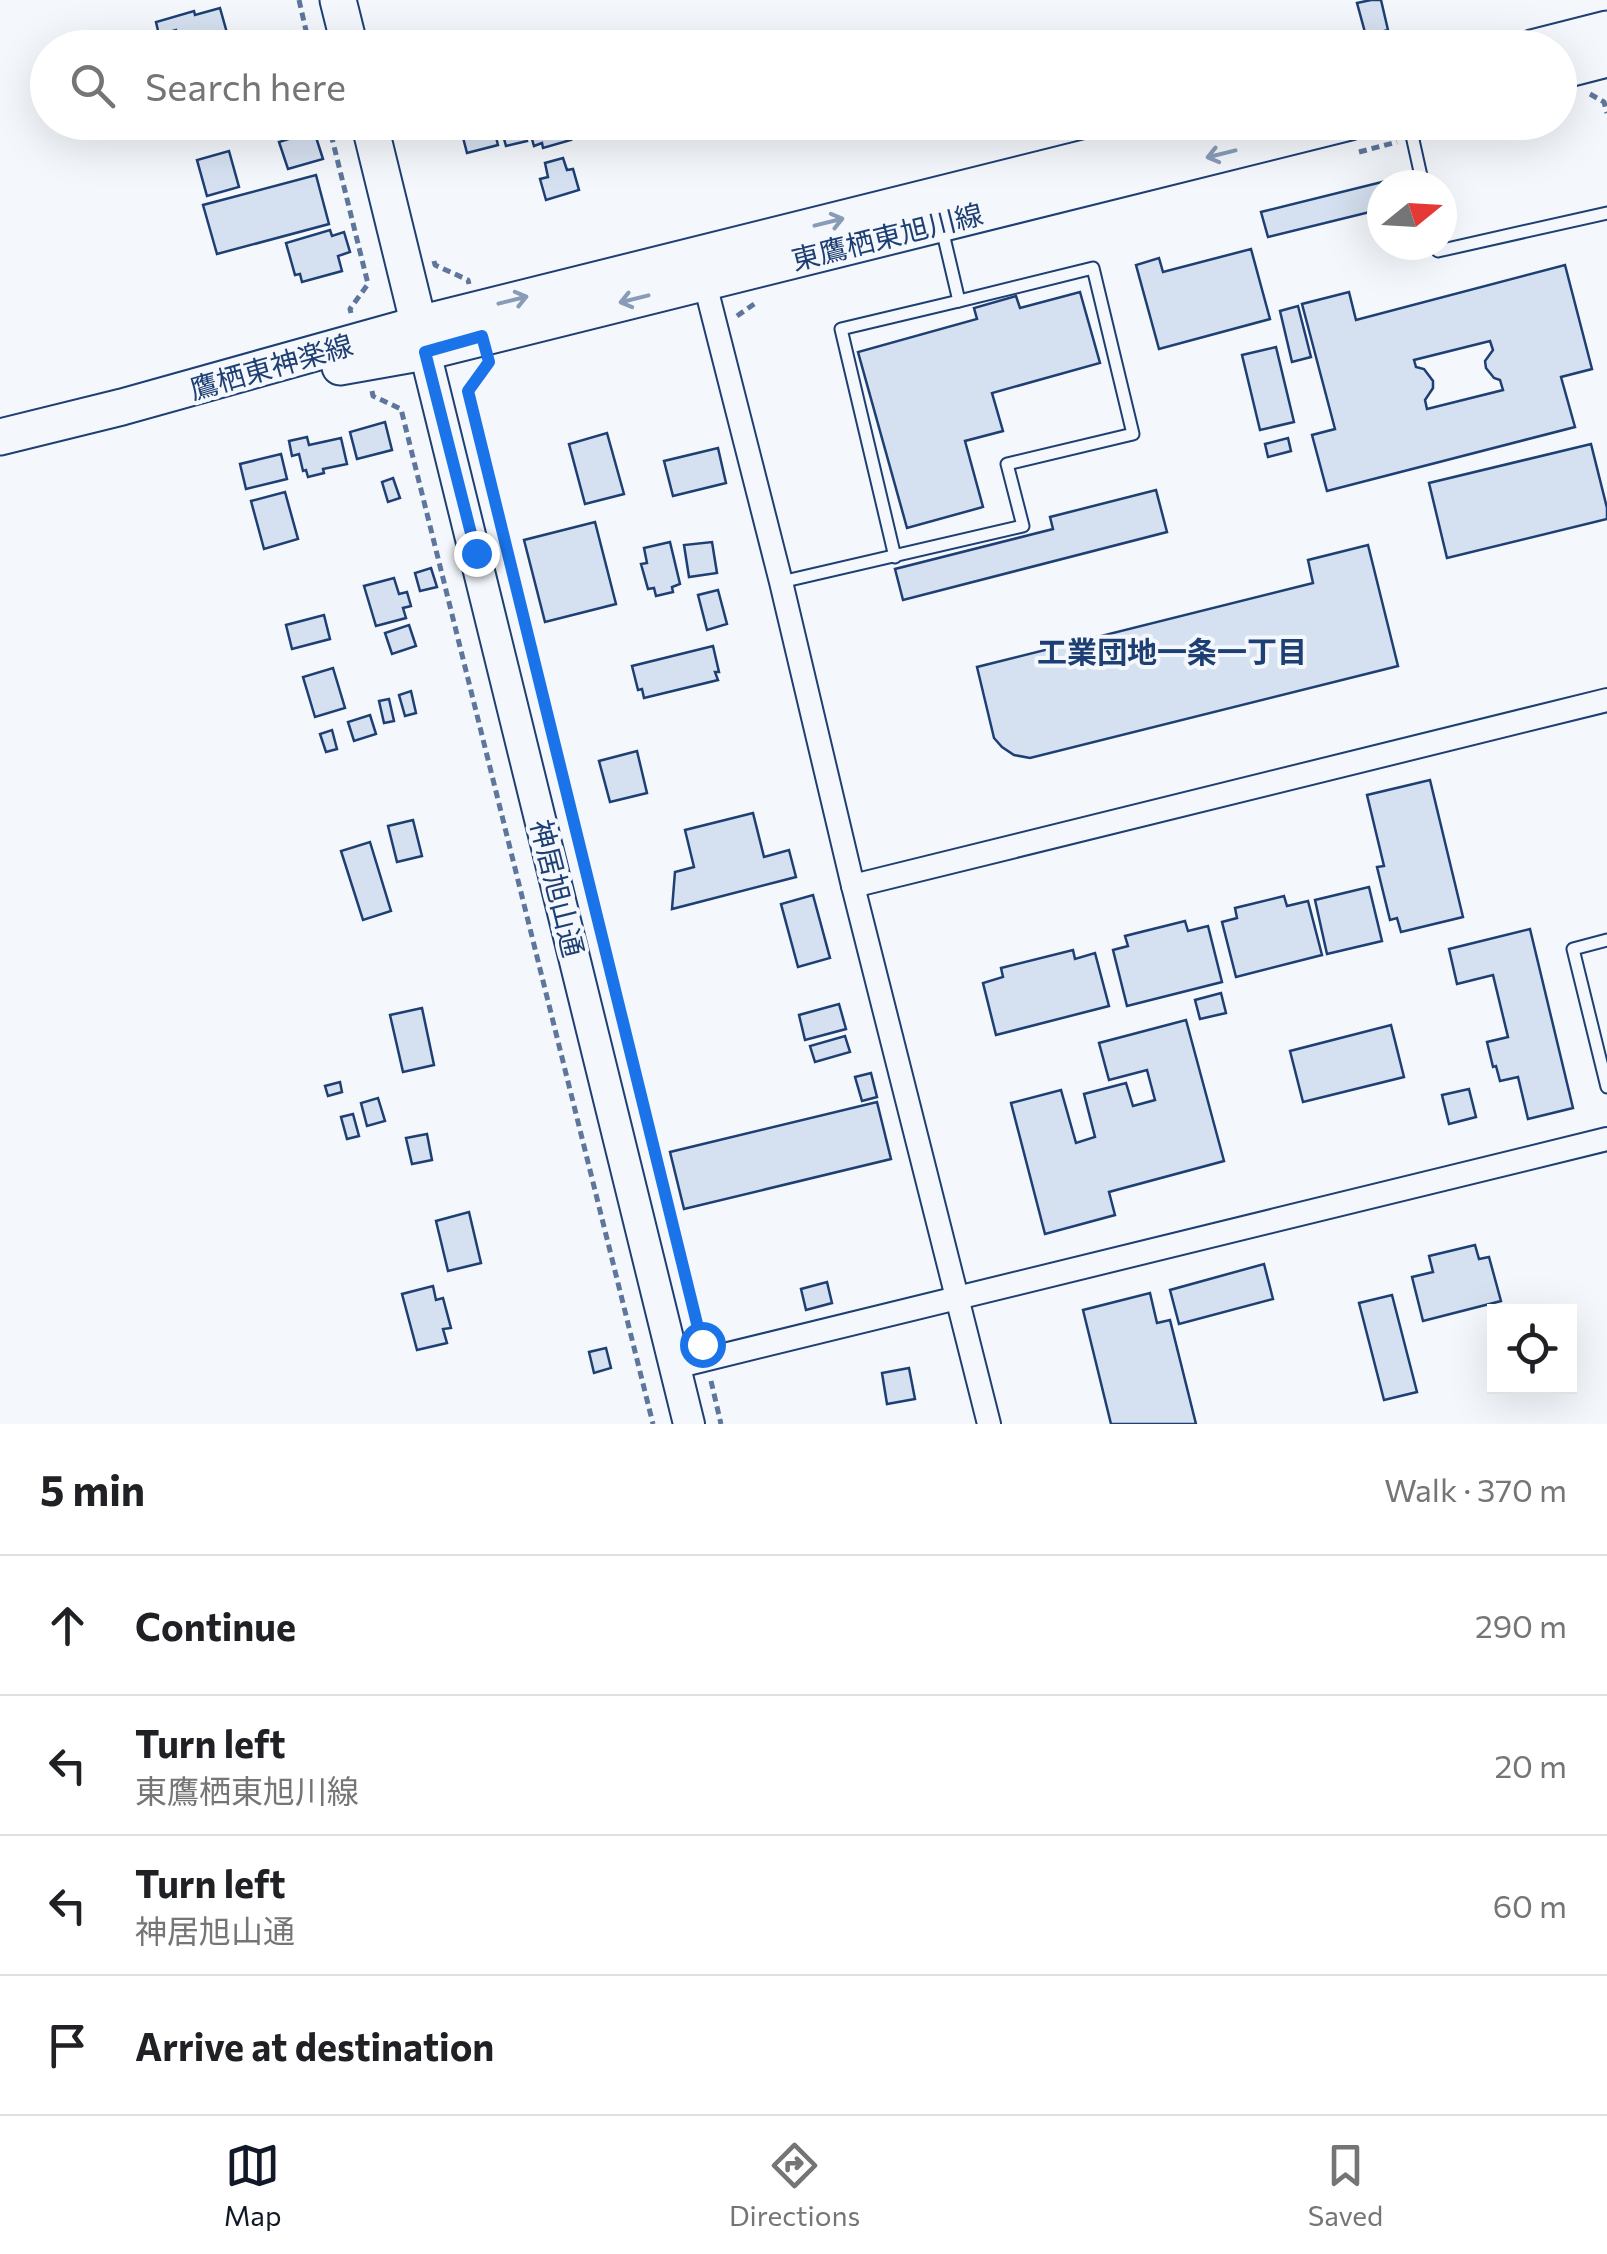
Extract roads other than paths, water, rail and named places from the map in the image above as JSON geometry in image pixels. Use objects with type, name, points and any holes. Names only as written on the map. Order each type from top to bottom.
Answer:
[{"type":"main road","points":[[338,0],[346,30]]},
{"type":"main road","points":[[1577,37],[1607,29]]},
{"type":"main road","points":[[1577,78],[1607,60]]},
{"type":"main road","points":[[373,140],[422,338]]},
{"type":"main road","name":"東鷹栖東旭川線","points":[[937,210],[1170,140]]},
{"type":"main road","name":"東鷹栖東旭川線","points":[[422,338],[937,210],[1266,140]]},
{"type":"main road","name":"鷹栖東神楽線","points":[[0,437],[422,338]]},
{"type":"main road","name":"神居旭山通","points":[[422,338],[689,1424]]},
{"type":"street","points":[[701,268],[989,1424]]},
{"type":"street","points":[[853,886],[1607,700]]},
{"type":"street","points":[[676,1367],[1607,1138]]},
{"type":"lane","points":[[1412,140],[1419,170]]},
{"type":"lane","points":[[937,210],[959,301]]},
{"type":"lane","points":[[1457,247],[1607,213]]},
{"type":"lane","points":[[781,582],[895,557],[1023,526],[1008,464],[1133,434],[1093,268],[842,329],[895,557]]},
{"type":"lane","points":[[1607,940],[1574,948],[1607,1087]]},
{"type":"district","name":"工業団地一条一丁目","points":[[1172,650]]}]
